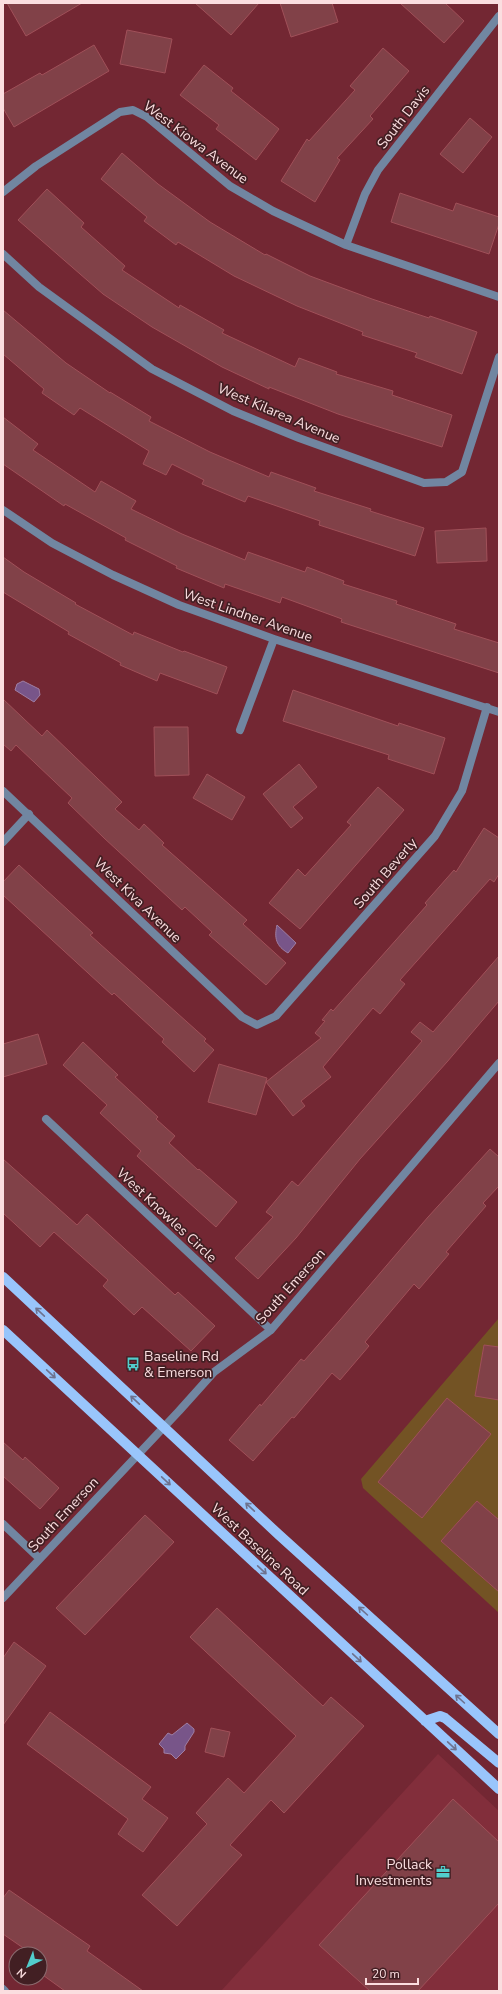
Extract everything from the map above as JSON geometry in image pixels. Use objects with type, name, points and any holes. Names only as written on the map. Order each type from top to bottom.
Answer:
[{"type":"main road","name":"West Baseline Road","points":[[3,1277],[278,1534],[499,1734]]},
{"type":"main road","name":"West Baseline Road","points":[[3,1330],[499,1789]]},
{"type":"main road","points":[[425,1721],[440,1716],[445,1718],[499,1763]]},
{"type":"street","name":"South Davis","points":[[346,245],[365,194],[378,170],[499,16]]},
{"type":"street","name":"West Kiowa Avenue","points":[[3,192],[36,166],[120,112],[133,110],[148,118],[230,186],[273,211],[346,245],[499,297]]},
{"type":"street","name":"West Kilarea Avenue","points":[[3,254],[39,287],[152,369],[232,410],[299,438],[424,483],[446,482],[462,472],[499,357]]},
{"type":"street","name":"West Lindner Avenue","points":[[3,510],[52,543],[113,575],[179,605],[274,639],[499,712]]},
{"type":"street","points":[[240,730],[274,639]]},
{"type":"street","name":"South Beverly","points":[[257,1025],[276,1016],[435,836],[462,791],[487,707]]},
{"type":"street","name":"West Kiva Avenue","points":[[3,791],[242,1016],[257,1025]]},
{"type":"street","points":[[3,842],[29,814]]},
{"type":"street","name":"South Emerson","points":[[3,1598],[214,1372],[271,1330],[499,1063]]},
{"type":"street","name":"West Knowles Circle","points":[[46,1119],[271,1330]]},
{"type":"street","points":[[3,1524],[39,1558]]},
{"type":"shaded area","points":[[23,681],[39,689],[40,695],[34,702],[15,690],[17,684]]},
{"type":"shaded area","points":[[277,925],[296,943],[288,953],[278,944],[276,938]]},
{"type":"shaded area","points":[[499,1318],[499,1347],[484,1345],[475,1396],[499,1400],[499,1520],[477,1501],[441,1541],[494,1588],[499,1583],[499,1613],[363,1488],[361,1479]],"holes":[[[491,1434],[422,1518],[379,1482]]]},
{"type":"shaded area","points":[[187,1723],[194,1729],[194,1732],[185,1746],[185,1750],[176,1759],[171,1754],[164,1753],[164,1749],[159,1744],[168,1733],[172,1735]]},
{"type":"shaded area","points":[[438,1754],[499,1811],[499,1991],[221,1991]]},
{"type":"building","points":[[7,3],[82,3],[26,36]]},
{"type":"building","points":[[195,3],[259,3],[231,35]]},
{"type":"building","points":[[280,3],[332,3],[338,22],[291,37]]},
{"type":"building","points":[[400,3],[445,3],[464,21],[444,43]]},
{"type":"building","points":[[127,30],[172,39],[165,73],[120,64]]},
{"type":"building","points":[[94,45],[109,71],[14,127],[3,108],[3,94],[40,73],[42,75]]},
{"type":"building","points":[[383,48],[409,71],[370,116],[373,119],[337,158],[340,160],[315,202],[281,181],[307,139],[309,141],[355,90],[350,86]]},
{"type":"building","points":[[204,65],[233,88],[231,91],[279,129],[256,160],[216,129],[219,125],[180,95]]},
{"type":"building","points":[[470,118],[492,137],[463,173],[440,154]]},
{"type":"building","points":[[122,153],[158,184],[210,222],[265,255],[266,254],[310,276],[372,299],[477,332],[462,374],[415,357],[417,353],[362,335],[363,332],[297,306],[234,276],[178,242],[176,245],[144,221],[147,217],[101,179]]},
{"type":"building","points":[[47,189],[84,223],[81,227],[125,266],[122,270],[179,308],[180,305],[224,330],[222,333],[295,367],[299,358],[337,372],[336,374],[393,391],[392,395],[452,415],[442,447],[338,414],[269,387],[269,389],[222,367],[152,327],[103,294],[18,220]]},
{"type":"building","points":[[400,193],[453,211],[456,203],[499,217],[499,224],[489,254],[391,222]]},
{"type":"building","points":[[3,310],[66,363],[110,393],[151,417],[149,421],[210,452],[269,477],[271,472],[316,488],[314,491],[424,528],[415,556],[319,525],[320,521],[248,496],[245,502],[202,484],[204,480],[172,464],[166,475],[143,464],[149,451],[80,408],[74,415],[42,393],[44,389],[3,354]]},
{"type":"building","points":[[3,417],[38,444],[33,450],[95,492],[101,481],[136,501],[131,509],[182,534],[245,560],[248,552],[305,572],[307,567],[344,581],[343,584],[397,601],[396,604],[456,624],[454,629],[499,643],[499,673],[341,622],[342,619],[282,597],[280,603],[225,584],[224,588],[176,568],[177,566],[125,540],[126,538],[65,504],[64,506],[3,464]]},
{"type":"building","points":[[486,528],[487,561],[437,563],[435,531]]},
{"type":"building","points":[[3,557],[24,572],[76,603],[75,604],[133,635],[134,632],[183,652],[184,651],[227,667],[217,694],[160,673],[157,681],[120,665],[121,663],[68,634],[69,632],[3,592]]},
{"type":"building","points":[[293,690],[398,726],[399,723],[445,738],[434,774],[388,759],[389,755],[283,721]]},
{"type":"building","points":[[3,699],[42,736],[47,730],[122,802],[115,809],[139,830],[144,824],[164,843],[162,845],[247,920],[243,924],[286,963],[266,985],[209,935],[212,932],[185,907],[182,910],[104,838],[68,803],[72,798],[16,745],[11,751],[3,744]]},
{"type":"building","points":[[154,727],[188,727],[189,775],[155,776]]},
{"type":"building","points":[[299,764],[317,787],[293,807],[303,818],[291,828],[263,794]]},
{"type":"building","points":[[207,774],[245,797],[232,820],[193,798]]},
{"type":"building","points":[[378,787],[404,810],[300,929],[269,903],[298,869],[305,876],[351,825],[347,822]]},
{"type":"building","points":[[484,828],[499,838],[499,874],[494,882],[490,879],[400,980],[405,984],[380,1014],[373,1008],[323,1067],[331,1077],[301,1101],[305,1106],[293,1116],[266,1082],[321,1038],[315,1033],[325,1021],[322,1020],[331,1009],[333,1011],[427,905],[425,903],[454,870],[456,872]]},
{"type":"building","points":[[19,865],[93,933],[90,935],[206,1039],[204,1041],[214,1050],[194,1072],[162,1042],[164,1039],[114,993],[112,995],[3,895],[3,882]]},
{"type":"building","points":[[499,956],[499,1001],[447,1062],[360,1159],[296,1238],[258,1279],[235,1258],[273,1217],[266,1212],[292,1181],[298,1186],[422,1041],[411,1032],[420,1022],[433,1032]]},
{"type":"building","points":[[38,1034],[47,1064],[3,1077],[3,1044]]},
{"type":"building","points":[[83,1042],[118,1075],[115,1077],[158,1117],[156,1119],[175,1136],[169,1143],[198,1170],[199,1169],[237,1202],[216,1227],[137,1156],[141,1151],[100,1113],[107,1105],[63,1065]]},
{"type":"building","points":[[219,1064],[267,1078],[256,1115],[208,1102]]},
{"type":"building","points":[[490,1149],[499,1157],[499,1186],[483,1203],[486,1206],[446,1252],[449,1254],[419,1289],[414,1284],[365,1342],[369,1346],[340,1380],[332,1373],[294,1418],[292,1417],[253,1461],[229,1440],[260,1404],[261,1406],[301,1359],[304,1361],[428,1217]]},
{"type":"building","points":[[3,1159],[77,1225],[87,1214],[175,1295],[178,1292],[215,1326],[191,1351],[142,1307],[134,1315],[103,1286],[108,1280],[54,1232],[40,1247],[3,1213]]},
{"type":"building","points":[[484,1345],[499,1347],[499,1400],[475,1396]]},
{"type":"building","points":[[447,1398],[491,1434],[422,1518],[378,1482]]},
{"type":"building","points":[[3,1442],[23,1460],[25,1457],[59,1488],[40,1509],[3,1476]]},
{"type":"building","points":[[477,1501],[499,1520],[499,1592],[441,1541]]},
{"type":"building","points":[[145,1515],[174,1542],[85,1635],[56,1608]]},
{"type":"building","points":[[217,1608],[323,1706],[331,1697],[364,1726],[284,1813],[271,1800],[230,1845],[242,1855],[177,1926],[142,1895],[207,1824],[196,1813],[228,1778],[244,1793],[296,1736],[190,1637]]},
{"type":"building","points":[[14,1642],[46,1666],[3,1725],[3,1658]]},
{"type":"building","points":[[50,1712],[151,1787],[142,1799],[168,1818],[143,1852],[118,1834],[128,1819],[27,1744]]},
{"type":"building","points":[[211,1728],[230,1732],[224,1757],[205,1752]]},
{"type":"building","name":"Pollack Investments","points":[[453,1799],[499,1842],[499,1903],[418,1991],[370,1991],[319,1945]]},
{"type":"building","points":[[9,1890],[90,1946],[87,1951],[143,1991],[65,1991],[48,1979],[48,1946],[20,1946],[3,1934],[3,1898]]},
{"type":"place","name":"Baseline Rd & Emerson","points":[[133,1364]]},
{"type":"place","name":"Pollack Investments","points":[[443,1872]]}]
